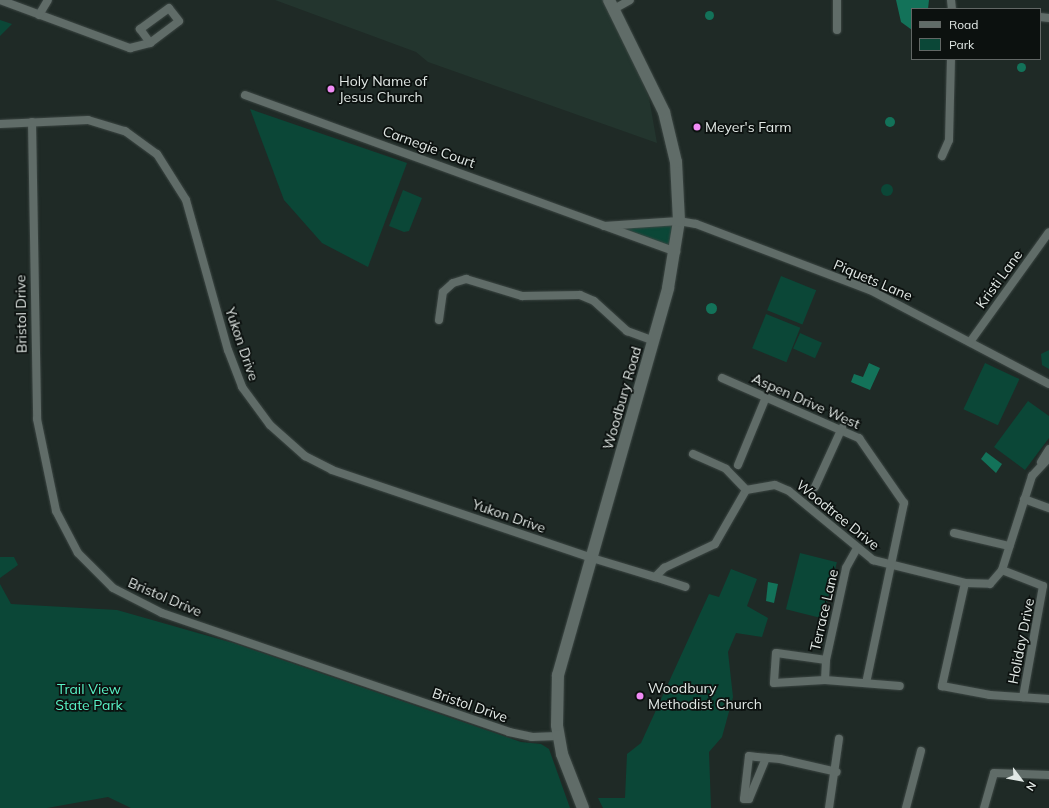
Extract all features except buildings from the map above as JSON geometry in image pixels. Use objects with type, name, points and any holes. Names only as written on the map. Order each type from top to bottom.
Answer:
[{"type":"main road","name":"Woodbury Road","points":[[583,808],[569,779],[558,736],[558,675],[654,341],[676,252],[679,221],[676,162],[664,112],[612,4]]},
{"type":"street","points":[[0,0],[130,48],[150,43],[179,22],[169,8],[140,29],[150,43]]},
{"type":"street","points":[[612,4],[630,0]]},
{"type":"street","points":[[837,0],[837,30]]},
{"type":"street","points":[[39,15],[45,1]]},
{"type":"street","points":[[942,156],[948,140],[951,60]]},
{"type":"street","name":"Carnegie Court","points":[[245,95],[676,252]]},
{"type":"street","name":"Yukon Drive","points":[[0,124],[74,119],[103,123],[142,141],[166,164],[186,200],[237,376],[255,408],[287,442],[332,470],[592,558]]},
{"type":"street","name":"Bristol Drive","points":[[32,122],[37,419],[56,511],[78,553],[113,588],[162,613],[523,736],[558,736]]},
{"type":"street","name":"Carnegie Court","points":[[604,226],[679,221]]},
{"type":"street","name":"Piquets Lane","points":[[679,221],[870,290],[1049,384]]},
{"type":"street","name":"Kristi Lane","points":[[970,342],[1049,232]]},
{"type":"street","points":[[439,320],[443,292],[453,283],[466,280],[522,296],[580,295],[598,304],[616,325],[654,341]]},
{"type":"street","name":"Aspen Drive West","points":[[722,378],[842,428],[859,438],[904,503],[866,683]]},
{"type":"street","points":[[738,465],[766,397]]},
{"type":"street","points":[[815,487],[842,428]]},
{"type":"street","name":"Woodtree Drive","points":[[746,490],[761,484],[789,491],[873,560],[891,566],[966,582],[990,584],[1002,570],[1024,499],[1038,468],[1049,449]]},
{"type":"street","points":[[654,577],[664,568],[715,544],[746,490],[726,469],[693,454]]},
{"type":"street","name":"Woodtree Drive","points":[[1038,468],[1049,458]]},
{"type":"street","points":[[1024,499],[1049,508]]},
{"type":"street","points":[[954,533],[1009,546]]},
{"type":"street","name":"Terrace Lane","points":[[825,680],[826,660],[846,568],[857,548]]},
{"type":"street","points":[[592,558],[685,587]]},
{"type":"street","name":"Holiday Drive","points":[[1002,570],[1043,586],[1023,697]]},
{"type":"street","points":[[966,582],[942,686],[1049,699]]},
{"type":"street","points":[[826,660],[776,653],[774,683],[825,680],[900,686]]},
{"type":"street","points":[[829,808],[836,772],[839,739]]},
{"type":"street","points":[[906,808],[921,751]]},
{"type":"street","points":[[766,758],[749,799],[744,798],[746,760],[750,756],[766,758],[836,772]]},
{"type":"street","points":[[984,808],[994,773],[1049,775]]},
{"type":"shaded area","points":[[275,0],[607,0],[649,98],[657,143],[428,62],[416,52]]},
{"type":"shaded area","points":[[896,0],[929,0],[928,8],[911,8],[911,29],[901,22]]},
{"type":"shaded area","points":[[709,10],[714,15],[709,20],[704,15]]},
{"type":"shaded area","points":[[1021,62],[1026,67],[1021,72],[1016,67]]},
{"type":"shaded area","points":[[890,117],[895,122],[890,127],[885,122]]},
{"type":"shaded area","points":[[709,303],[713,303],[715,304],[715,312],[709,313],[706,310],[706,306]]},
{"type":"shaded area","points":[[869,363],[880,368],[870,390],[851,382],[854,374],[863,377]]},
{"type":"shaded area","points":[[986,452],[1002,464],[996,473],[981,459]]},
{"type":"shaded area","points":[[768,582],[778,584],[774,603],[766,601]]},
{"type":"green space","points":[[0,20],[12,24],[0,36]]},
{"type":"green space","points":[[250,109],[407,163],[368,267],[322,243],[284,200]]},
{"type":"green space","points":[[887,184],[891,186],[893,190],[891,194],[887,196],[883,194],[881,190],[883,186]]},
{"type":"green space","points":[[403,190],[422,198],[409,231],[404,232],[389,226]]},
{"type":"green space","points":[[678,221],[675,251],[608,227]]},
{"type":"green space","points":[[781,276],[816,290],[802,325],[767,310]]},
{"type":"green space","points":[[766,314],[800,328],[786,362],[752,348]]},
{"type":"green space","points":[[800,333],[822,343],[815,358],[793,349]]},
{"type":"green space","points":[[1049,350],[1049,369],[1042,365],[1041,354]]},
{"type":"green space","points":[[985,363],[1019,379],[998,425],[963,409]]},
{"type":"green space","points":[[1028,401],[1049,416],[1049,438],[1025,470],[994,447]]},
{"type":"green space","points":[[800,553],[837,562],[823,618],[786,609]]},
{"type":"green space","points":[[0,557],[14,557],[18,565],[0,578]]},
{"type":"green space","points":[[731,569],[757,579],[747,606],[768,618],[762,637],[736,633],[728,652],[733,697],[722,737],[709,752],[711,808],[603,808],[598,798],[625,798],[627,754],[641,743],[709,594],[719,597]]},
{"type":"green space","name":"Trail View State Park","points":[[0,584],[11,604],[117,610],[233,643],[521,742],[541,744],[549,749],[570,808],[131,808],[108,797],[47,808],[0,808]]},
{"type":"place","name":"Holy Name of Jesus Church","points":[[331,89]]},
{"type":"place","name":"Meyer's Farm","points":[[697,127]]},
{"type":"place","name":"Woodbury Methodist Church","points":[[640,696]]}]
